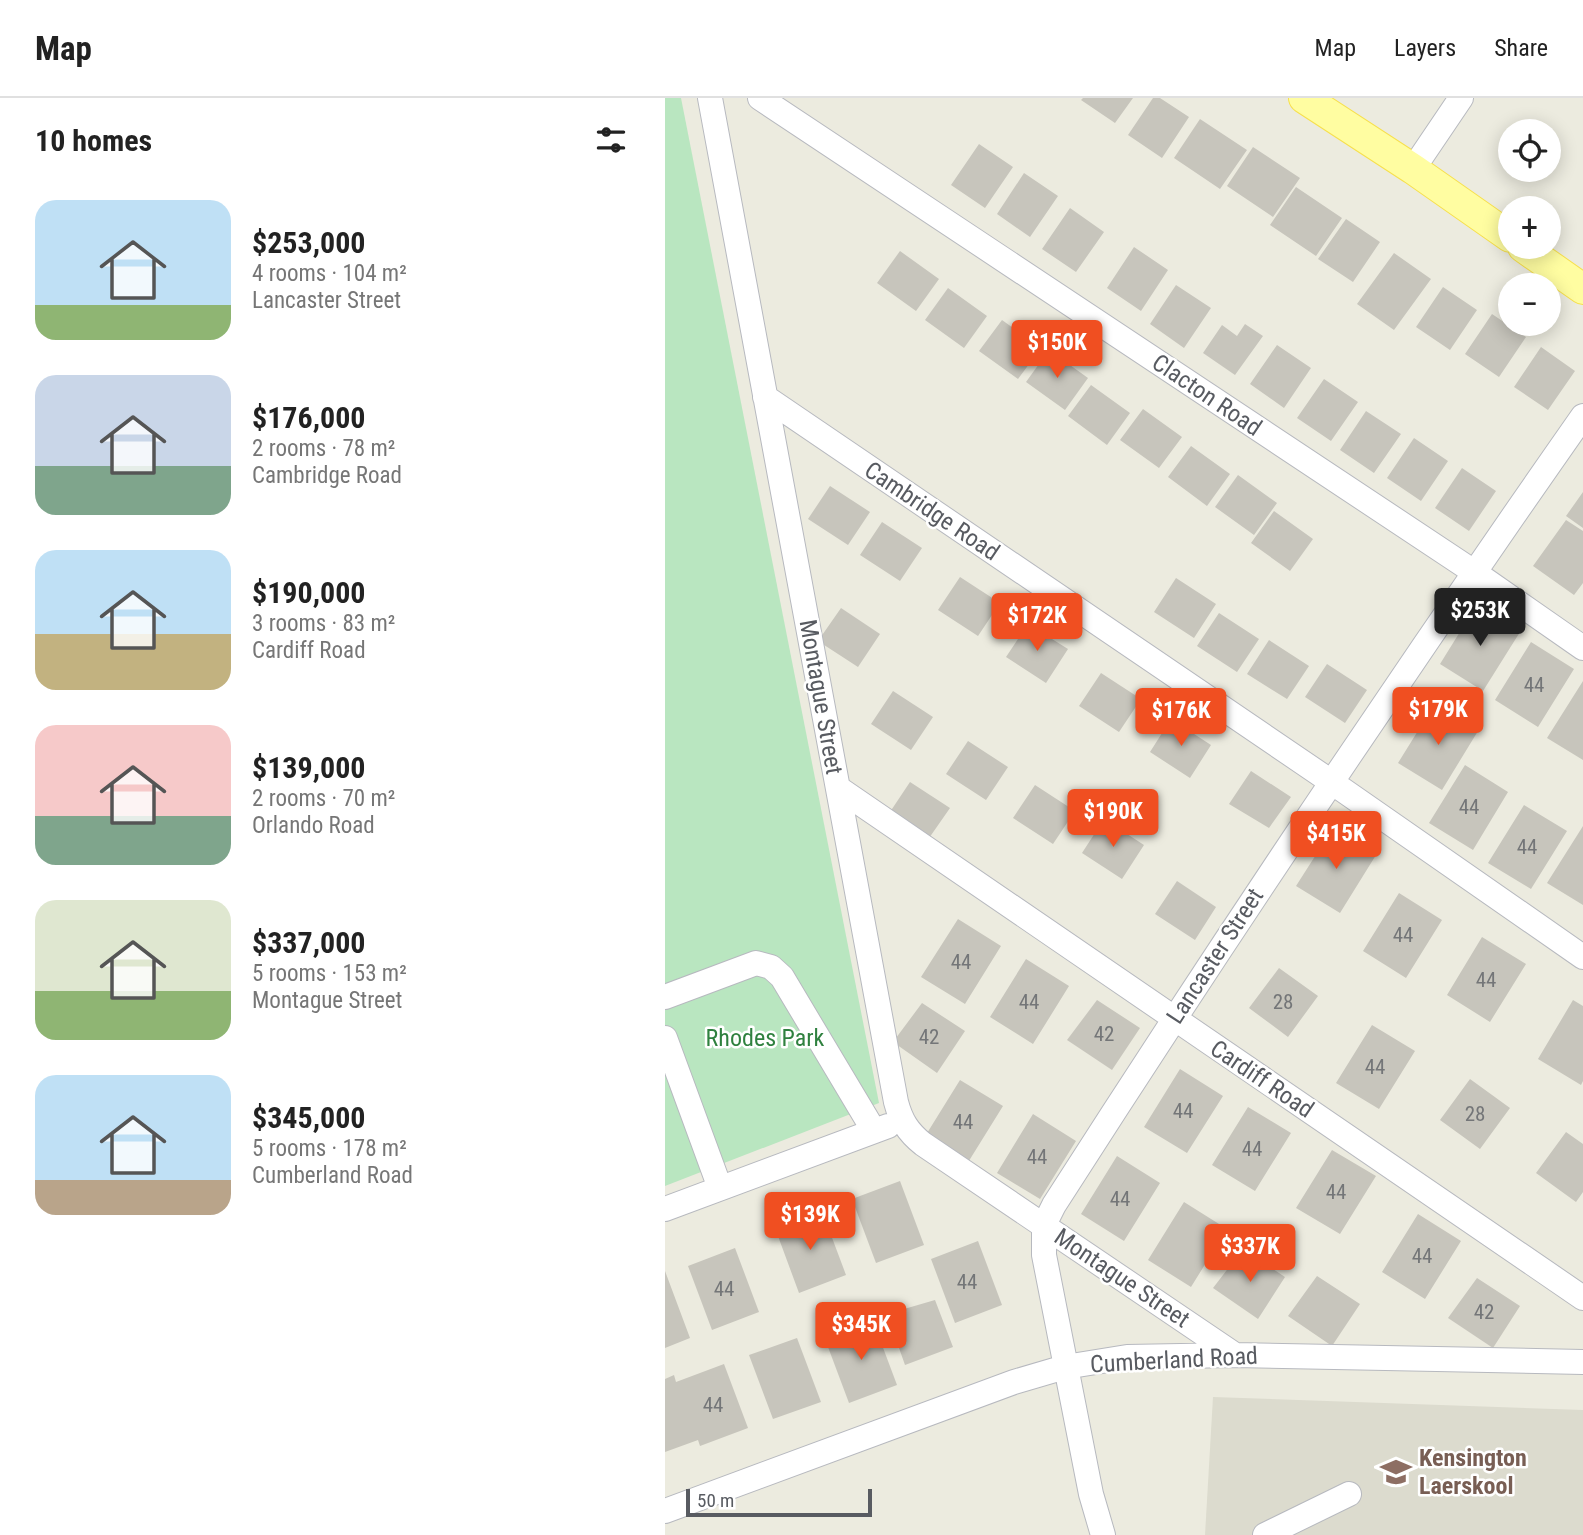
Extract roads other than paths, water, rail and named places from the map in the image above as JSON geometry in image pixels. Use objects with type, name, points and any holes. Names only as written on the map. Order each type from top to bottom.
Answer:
[{"type":"main road","points":[[1304,98],[1498,229]]},
{"type":"main road","points":[[1540,259],[1583,289]]},
{"type":"street","name":"Montague Street","points":[[710,98],[902,1121],[923,1144],[1235,1354]]},
{"type":"street","name":"Clacton Road","points":[[760,98],[1583,648]]},
{"type":"street","points":[[1413,169],[1461,98]]},
{"type":"street","name":"Cambridge Road","points":[[765,397],[1583,957]]},
{"type":"street","name":"Lancaster Street","points":[[1044,1225],[1054,1205],[1173,1019],[1330,782],[1583,416]]},
{"type":"street","name":"Cardiff Road","points":[[838,788],[1583,1298]]},
{"type":"street","points":[[665,997],[756,963],[771,967],[782,978],[874,1131]]},
{"type":"street","points":[[665,1038],[720,1188]]},
{"type":"street","points":[[665,1209],[902,1121]]},
{"type":"street","name":"Montague Street","points":[[1044,1225],[1044,1255],[1063,1344],[1065,1367],[1091,1494],[1103,1535]]},
{"type":"street","name":"Cumberland Road","points":[[665,1511],[1014,1382],[1065,1367],[1127,1357],[1235,1354],[1583,1362]]},
{"type":"street","points":[[1265,1535],[1349,1494]]},
{"type":"place","name":"Kensington Laerskool","points":[[1396,1472]]},
{"type":"park label","name":"Rhodes Park","points":[[765,1038]]}]
